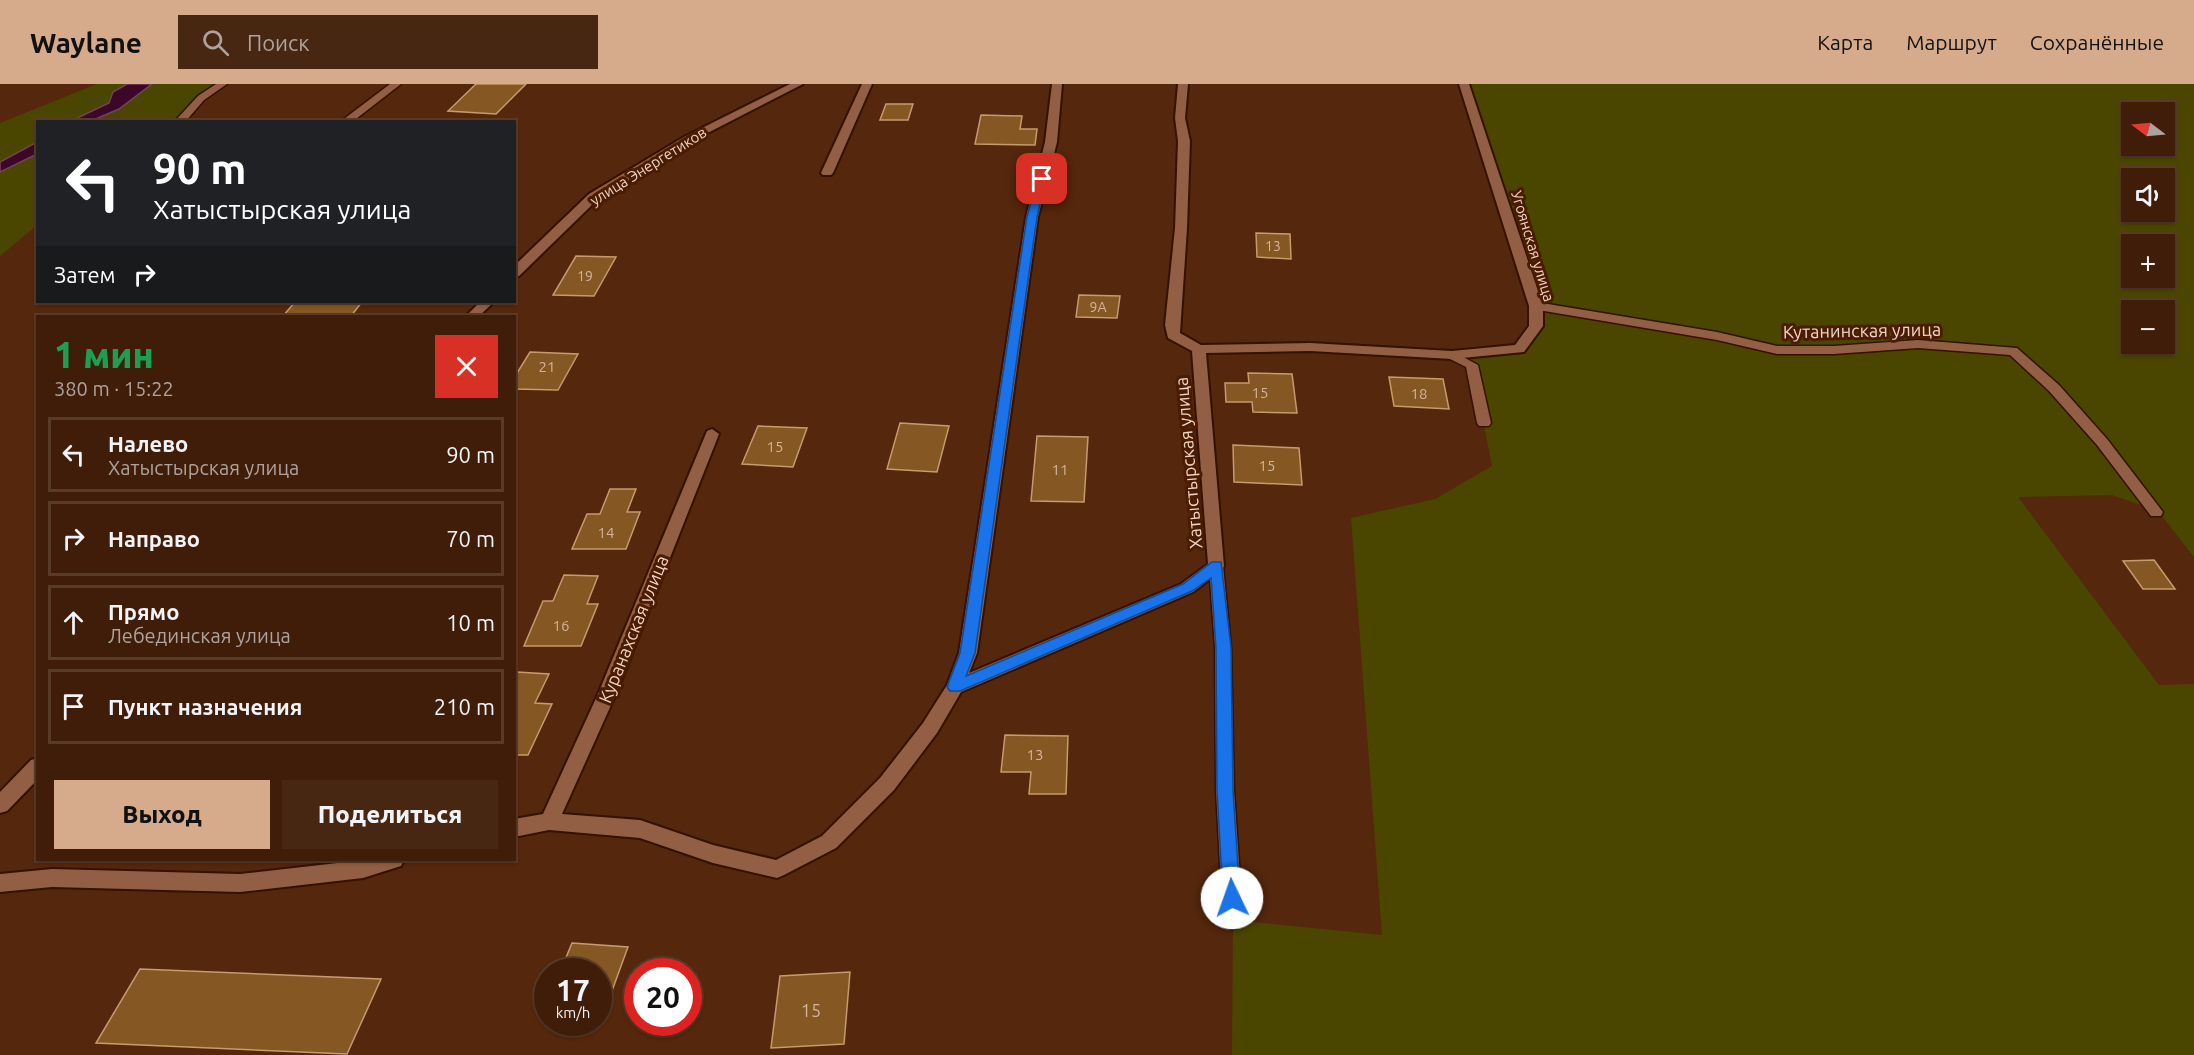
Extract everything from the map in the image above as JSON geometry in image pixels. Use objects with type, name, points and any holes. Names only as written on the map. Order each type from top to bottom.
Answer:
[{"type":"street","name":"улица Энергетиков","points":[[516,271],[593,197],[688,139],[798,84]]},
{"type":"street","points":[[827,173],[867,84]]},
{"type":"street","points":[[516,828],[549,821],[640,829],[713,854],[777,868],[830,842],[887,784],[930,728],[955,687],[968,653],[1032,217],[1051,142],[1057,84]]},
{"type":"street","points":[[1184,84],[1180,118],[1184,141],[1181,228],[1172,325],[1173,335],[1199,349]]},
{"type":"street","name":"Угоянская улица","points":[[1199,349],[1310,347],[1452,355],[1519,349],[1536,326],[1536,306],[1464,84]]},
{"type":"street","points":[[473,315],[486,303]]},
{"type":"street","name":"Хатыстырская улица","points":[[955,687],[1187,588],[1216,566],[1199,349]]},
{"type":"street","name":"Куранахская улица","points":[[549,821],[607,693],[712,435]]},
{"type":"street","points":[[0,805],[36,768]]},
{"type":"street","points":[[0,883],[52,878],[240,883],[363,869],[391,861]]},
{"type":"lane","points":[[181,120],[201,98],[222,84]]},
{"type":"lane","points":[[348,120],[396,84]]},
{"type":"lane","name":"Кутанинская улица","points":[[1536,306],[1717,336],[1777,350],[1834,350],[1918,344],[2013,351],[2054,388],[2102,442],[2157,512]]},
{"type":"lane","points":[[1452,355],[1472,365],[1484,423]]},
{"type":"lane","points":[[1216,566],[1224,648],[1225,790],[1233,920]]},
{"type":"shaded area","points":[[97,84],[127,84],[113,92],[109,103],[73,120],[36,120],[36,143],[0,162],[0,123]]},
{"type":"shaded area","points":[[127,84],[152,84],[119,109],[93,120],[73,120],[109,103],[113,92]]},
{"type":"shaded area","points":[[152,84],[222,84],[180,120],[95,120],[119,109]]},
{"type":"shaded area","points":[[1464,84],[2194,84],[2194,557],[2158,511],[2112,495],[2018,497],[2159,685],[2194,684],[2194,1055],[1232,1055],[1233,920],[1382,935],[1351,518],[1435,499],[1492,466],[1472,365],[1452,355],[1519,349],[1536,326]]},
{"type":"shaded area","points":[[36,143],[36,154],[0,172],[0,162]]},
{"type":"shaded area","points":[[36,154],[36,226],[0,256],[0,172]]},
{"type":"building","points":[[476,84],[526,84],[496,114],[448,111]]},
{"type":"building","points":[[886,104],[913,104],[908,120],[880,120]]},
{"type":"building","points":[[981,115],[1022,116],[1020,129],[1037,129],[1035,145],[975,144]]},
{"type":"building","points":[[1256,233],[1290,234],[1291,259],[1257,257]]},
{"type":"building","points":[[576,256],[616,257],[594,296],[553,295]]},
{"type":"building","points":[[1079,295],[1120,296],[1117,318],[1076,317]]},
{"type":"building","points":[[294,303],[361,303],[352,315],[284,315]]},
{"type":"building","points":[[530,352],[578,354],[558,390],[516,389],[516,375]]},
{"type":"building","points":[[1248,373],[1292,374],[1297,413],[1253,412],[1252,402],[1226,402],[1225,383],[1249,383]]},
{"type":"building","points":[[1389,377],[1443,379],[1449,409],[1394,406]]},
{"type":"building","points":[[900,423],[949,426],[937,472],[887,469]]},
{"type":"building","points":[[758,426],[807,428],[793,467],[742,464]]},
{"type":"building","points":[[1037,436],[1088,437],[1084,502],[1031,501]]},
{"type":"building","points":[[1233,445],[1299,448],[1302,485],[1234,482]]},
{"type":"building","points":[[610,489],[636,489],[627,512],[640,512],[626,549],[572,549],[587,514],[600,514]]},
{"type":"building","points":[[2154,560],[2175,589],[2143,589],[2123,561]]},
{"type":"building","points":[[564,575],[598,576],[587,604],[598,604],[581,646],[524,646],[543,601],[553,601]]},
{"type":"building","points":[[516,674],[549,674],[535,703],[552,704],[528,755],[516,755]]},
{"type":"building","points":[[1005,735],[1068,736],[1066,794],[1029,794],[1031,772],[1001,772]]},
{"type":"building","points":[[572,943],[628,947],[612,991],[612,958],[566,958]]},
{"type":"building","points":[[140,969],[381,979],[347,1054],[96,1043]]},
{"type":"building","points":[[850,972],[844,1044],[771,1048],[780,976]]},
{"type":"route","points":[[1042,179],[1032,217],[968,653],[955,687],[1187,588],[1216,566],[1224,648],[1225,790],[1232,898]]}]
